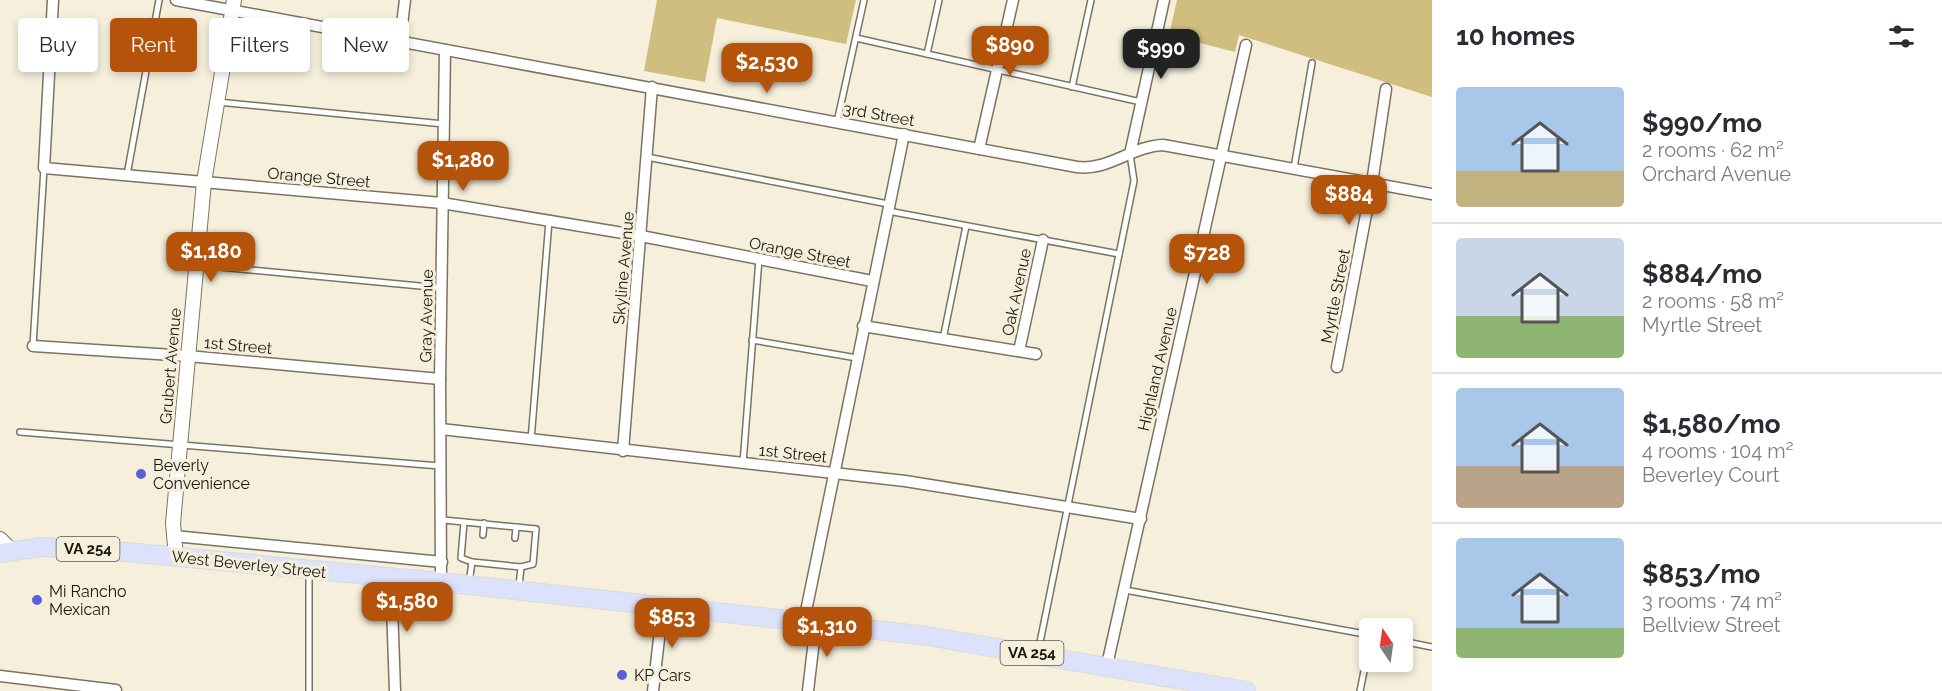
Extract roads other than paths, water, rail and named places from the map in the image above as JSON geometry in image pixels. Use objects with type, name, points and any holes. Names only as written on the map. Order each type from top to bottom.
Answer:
[{"type":"main road","name":"West Beverley Street","points":[[4,547],[67,548],[176,557],[663,604],[1037,654],[1107,665],[1204,687],[1246,691]]},
{"type":"street","points":[[44,168],[53,0]]},
{"type":"street","name":"3rd Street","points":[[176,0],[233,5],[322,24]]},
{"type":"street","points":[[402,18],[405,0]]},
{"type":"street","points":[[979,149],[1013,0]]},
{"type":"street","points":[[1130,154],[1164,0]]},
{"type":"street","name":"Grubert Avenue","points":[[176,557],[172,523],[204,182],[233,5]]},
{"type":"street","name":"3rd Street","points":[[409,43],[1082,168],[1105,165],[1147,147],[1163,145],[1432,194]]},
{"type":"street","name":"Highland Avenue","points":[[1107,665],[1142,519],[1246,45]]},
{"type":"street","name":"Gray Avenue","points":[[441,582],[440,379],[445,50]]},
{"type":"street","name":"Skyline Avenue","points":[[623,451],[652,87]]},
{"type":"street","name":"Myrtle Street","points":[[1337,367],[1372,183],[1386,89]]},
{"type":"street","points":[[808,691],[810,622],[835,472],[872,281],[904,134]]},
{"type":"street","name":"Orange Street","points":[[44,168],[442,203],[641,236],[872,281]]},
{"type":"street","name":"Oak Avenue","points":[[1019,351],[1043,240]]},
{"type":"street","points":[[863,326],[1036,354]]},
{"type":"street","name":"1st Street","points":[[33,346],[188,356],[440,379]]},
{"type":"street","name":"1st Street","points":[[441,429],[623,451],[835,472],[1142,519]]},
{"type":"street","name":"West Beverley Street","points":[[174,536],[442,562]]},
{"type":"street","points":[[391,577],[394,691]]},
{"type":"street","points":[[653,691],[663,604]]},
{"type":"street","points":[[0,676],[117,690]]},
{"type":"lane","points":[[127,177],[159,0]]},
{"type":"lane","points":[[837,122],[864,0]]},
{"type":"lane","points":[[927,54],[939,0]]},
{"type":"lane","points":[[1072,87],[1091,0]]},
{"type":"lane","points":[[856,38],[1142,102]]},
{"type":"lane","points":[[1294,168],[1312,63]]},
{"type":"lane","points":[[218,102],[444,124]]},
{"type":"lane","points":[[1037,654],[1134,181],[1130,154]]},
{"type":"lane","points":[[647,157],[966,225],[1119,254]]},
{"type":"lane","points":[[33,346],[44,168]]},
{"type":"lane","points":[[531,440],[549,221]]},
{"type":"lane","points":[[943,340],[966,225]]},
{"type":"lane","points":[[743,463],[759,259]]},
{"type":"lane","points":[[196,265],[441,288]]},
{"type":"lane","points":[[752,340],[857,358]]},
{"type":"lane","points":[[20,432],[442,466]]},
{"type":"lane","points":[[442,520],[464,522],[536,529],[533,564],[513,567],[472,562],[461,558],[464,522]]},
{"type":"lane","points":[[483,534],[484,524]]},
{"type":"lane","points":[[515,538],[516,527]]},
{"type":"lane","points":[[480,563],[481,555]]},
{"type":"lane","points":[[513,567],[514,559]]},
{"type":"lane","points":[[469,585],[472,562]]},
{"type":"lane","points":[[519,590],[521,567]]},
{"type":"lane","points":[[309,570],[309,691]]},
{"type":"lane","points":[[1125,590],[1359,633]]},
{"type":"lane","points":[[1413,643],[1432,647]]},
{"type":"lane","points":[[1360,691],[1364,672]]},
{"type":"place","name":"Beverly Convenience","points":[[141,474]]},
{"type":"place","name":"Mi Rancho Mexican","points":[[37,600]]},
{"type":"place","name":"KP Cars","points":[[622,675]]}]
